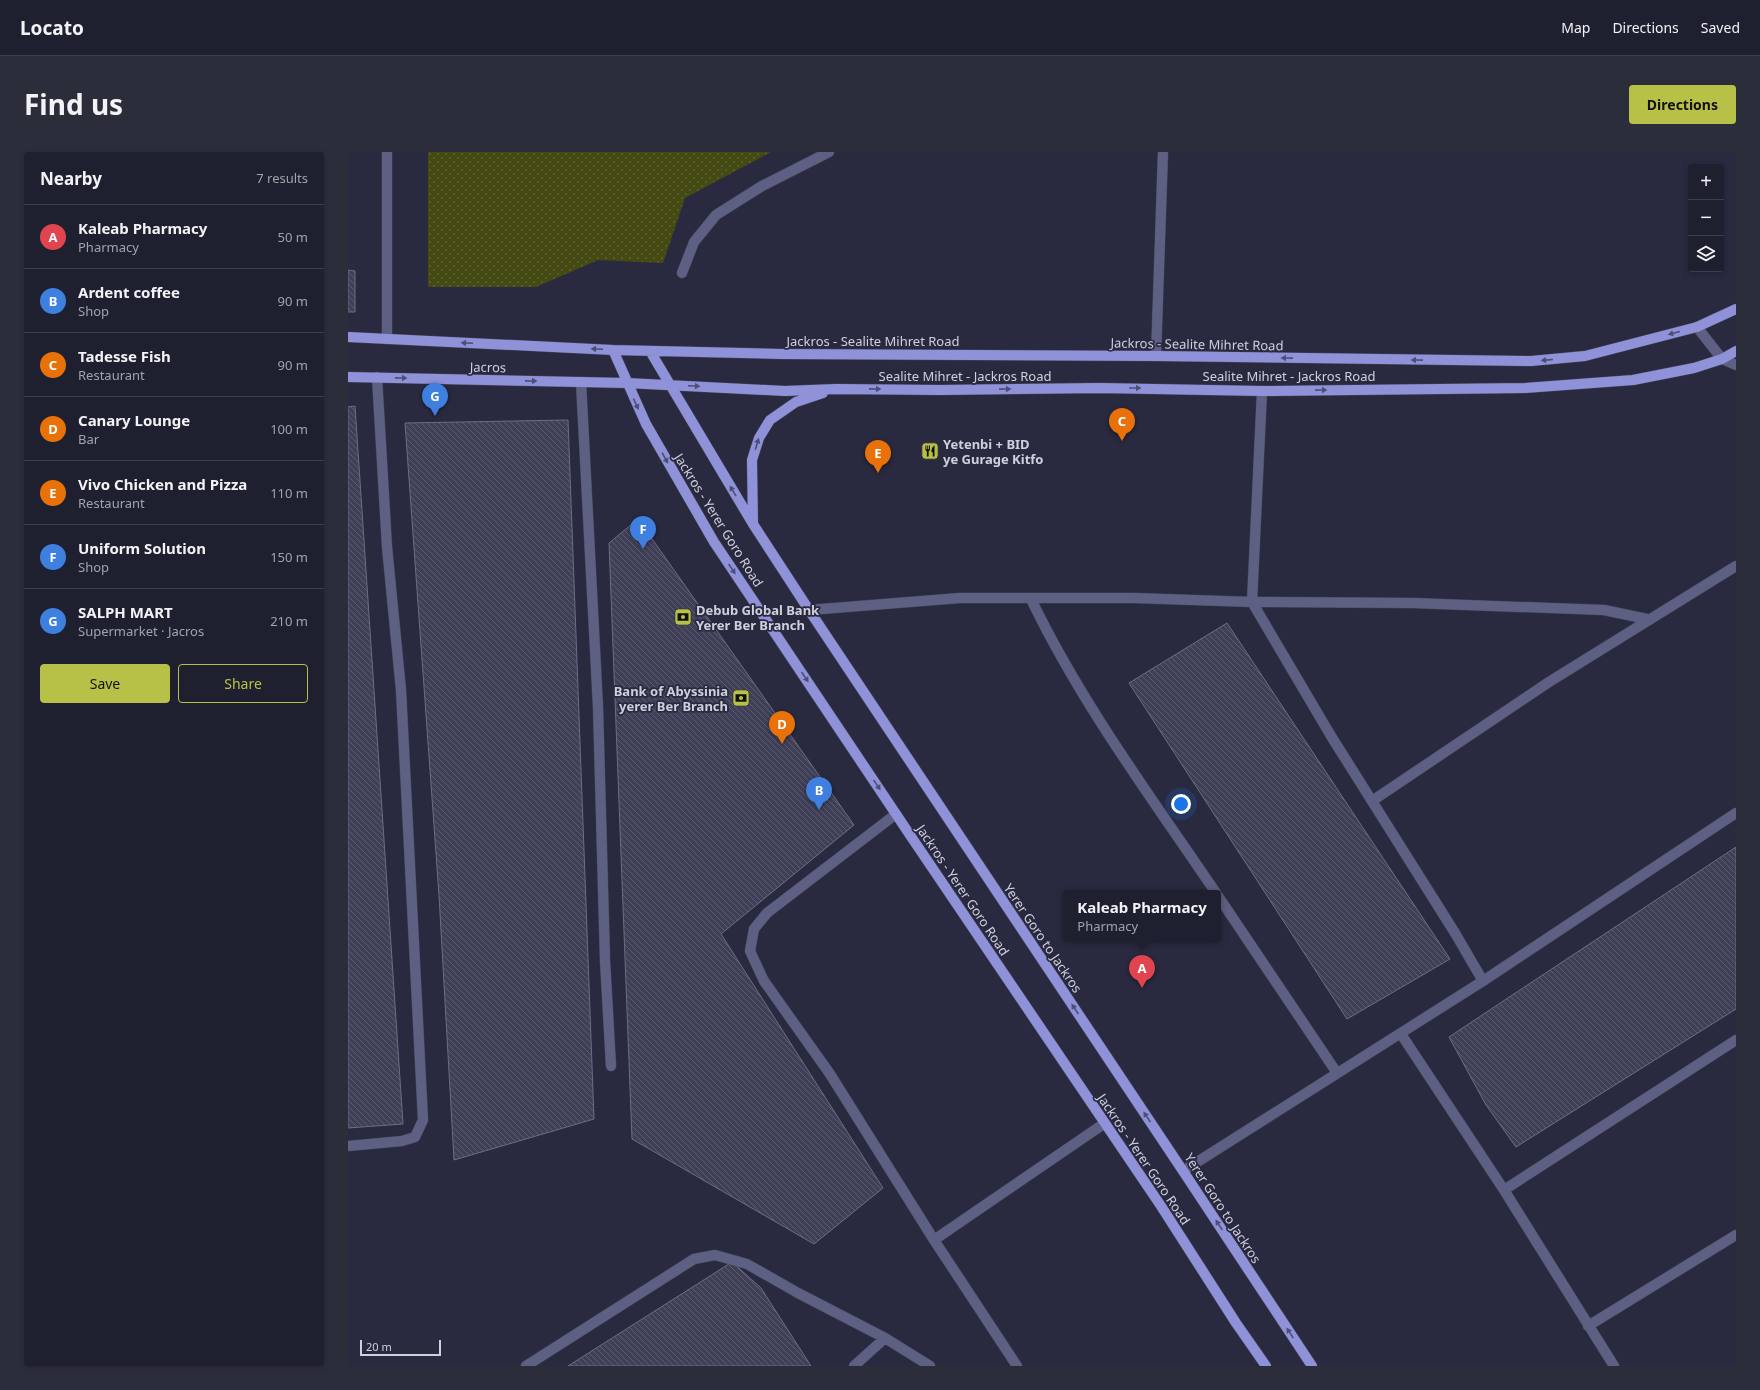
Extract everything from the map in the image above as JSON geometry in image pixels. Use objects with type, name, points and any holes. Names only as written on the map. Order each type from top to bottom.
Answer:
[{"type":"main road","name":"Jackros - Sealite Mihret Road","points":[[650,351],[789,354],[1156,356],[1532,361],[1585,356],[1697,327],[1736,309]]},
{"type":"main road","name":"Jacros","points":[[348,337],[650,351]]},
{"type":"main road","points":[[613,350],[627,383]]},
{"type":"main road","name":"Yerer Goro to Jackros","points":[[650,351],[753,524],[809,610],[1184,1171],[1312,1366]]},
{"type":"main road","name":"Sealite Mihret - Jackros Road","points":[[836,389],[940,390],[1164,388],[1262,391],[1525,388],[1632,380],[1694,368],[1722,358],[1736,351]]},
{"type":"main road","name":"Jacros","points":[[348,377],[669,384],[785,391],[836,389]]},
{"type":"main road","name":"Jackros - Yerer Goro Road","points":[[627,383],[646,424],[714,542],[1060,1060],[1105,1123],[1236,1323],[1266,1366]]},
{"type":"main road","points":[[753,524],[752,460],[759,438],[770,420],[796,402],[836,389]]},
{"type":"street","points":[[387,152],[387,339]]},
{"type":"street","points":[[682,273],[694,242],[716,215],[762,186],[829,152]]},
{"type":"street","points":[[1156,356],[1163,152]]},
{"type":"street","points":[[1697,327],[1722,358],[1736,365]]},
{"type":"street","points":[[348,1146],[402,1141],[415,1137],[423,1120],[401,690],[387,547],[377,378]]},
{"type":"street","points":[[581,382],[598,707],[605,960],[611,1066]]},
{"type":"street","points":[[1262,391],[1252,602],[1331,736],[1455,933],[1483,981]]},
{"type":"street","points":[[1372,801],[1549,682],[1648,619],[1736,566]]},
{"type":"street","points":[[809,610],[960,598],[1134,598],[1604,610],[1648,619]]},
{"type":"street","points":[[1031,599],[1051,640],[1083,695],[1214,890]]},
{"type":"street","points":[[1184,1171],[1483,981],[1736,813]]},
{"type":"street","points":[[896,814],[767,912],[754,929],[750,951],[764,981],[830,1074],[934,1240],[1017,1366]]},
{"type":"street","points":[[1221,900],[1337,1073]]},
{"type":"street","points":[[1401,1034],[1504,1190],[1614,1366]]},
{"type":"street","points":[[1504,1190],[1736,1040]]},
{"type":"street","points":[[934,1240],[1105,1123]]},
{"type":"street","points":[[1588,1326],[1736,1235]]},
{"type":"street","points":[[526,1366],[694,1259],[715,1255],[747,1264],[798,1293],[885,1338],[930,1366]]},
{"type":"street","points":[[854,1366],[885,1338]]},
{"type":"green space","points":[[428,152],[771,152],[685,198],[663,263],[598,260],[536,287],[428,287]]},
{"type":"building","points":[[348,270],[355,271],[355,312],[348,312]]},
{"type":"building","points":[[355,406],[403,1124],[348,1128],[348,407]]},
{"type":"building","points":[[568,420],[594,1119],[454,1160],[439,895],[405,423]]},
{"type":"building","points":[[638,519],[854,825],[721,934],[883,1188],[814,1244],[632,1139],[609,543]]},
{"type":"building","points":[[1227,623],[1450,959],[1347,1019],[1129,683]]},
{"type":"building","points":[[1736,847],[1736,1009],[1516,1147],[1486,1105],[1449,1037]]},
{"type":"building","points":[[732,1262],[761,1288],[811,1366],[568,1366]]},
{"type":"place","name":"SALPH MART","points":[[435,416]]},
{"type":"place","name":"Tadesse Fish","points":[[1122,441]]},
{"type":"place","name":"Yetenbi + BID ye Gurage Kitfo","points":[[930,451]]},
{"type":"place","name":"Vivo Chicken and Pizza","points":[[878,473]]},
{"type":"place","name":"Uniform Solution","points":[[643,549]]},
{"type":"place","name":"Debub Global Bank Yerer Ber Branch","points":[[683,617]]},
{"type":"place","name":"Bank of Abyssinia yerer Ber Branch","points":[[741,698]]},
{"type":"place","name":"Canary Lounge","points":[[782,744]]},
{"type":"place","name":"Ardent coffee","points":[[819,810]]},
{"type":"place","name":"Kaleab Pharmacy","points":[[1142,988]]}]
